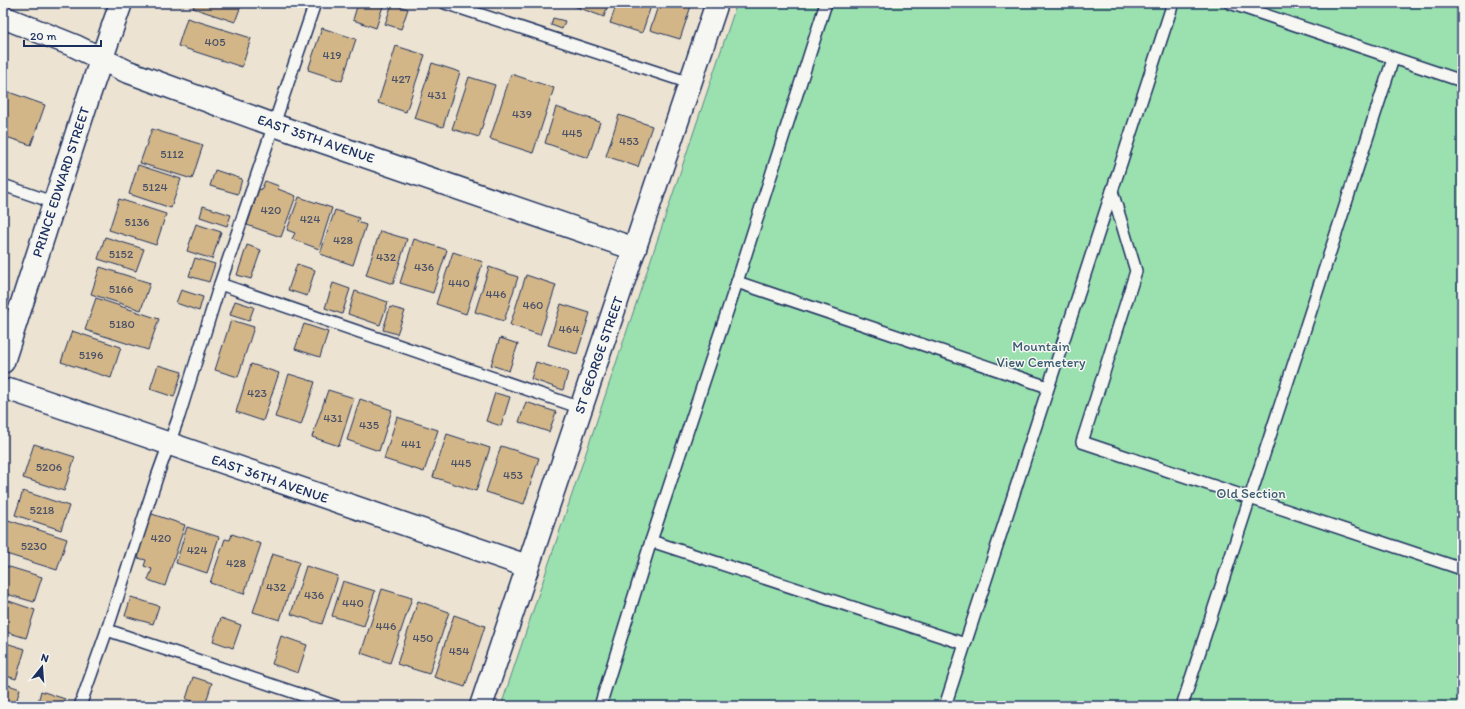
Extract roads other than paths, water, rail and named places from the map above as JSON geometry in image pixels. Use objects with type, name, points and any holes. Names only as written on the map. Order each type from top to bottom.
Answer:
[{"type":"street","name":"PRINCE EDWARD STREET","points":[[3,362],[89,95],[121,3]]},
{"type":"street","name":"ST GEORGE STREET","points":[[481,706],[717,3]]},
{"type":"street","name":"EAST 35TH AVENUE","points":[[3,17],[75,46],[126,71],[274,125],[635,249]]},
{"type":"street","points":[[3,368],[10,374],[12,379],[8,396]]},
{"type":"street","name":"EAST 36TH AVENUE","points":[[8,396],[169,444],[528,566]]},
{"type":"lane","points":[[80,706],[179,416],[220,284],[315,3]]},
{"type":"lane","points":[[445,3],[690,83]]},
{"type":"lane","points":[[600,706],[826,3]]},
{"type":"lane","points":[[945,706],[1173,3]]},
{"type":"lane","points":[[1230,3],[1462,81]]},
{"type":"lane","points":[[1182,706],[1393,59]]},
{"type":"lane","points":[[3,185],[55,203]]},
{"type":"lane","points":[[1112,191],[1136,271],[1082,442],[1462,569]]},
{"type":"lane","points":[[737,282],[1048,387]]},
{"type":"lane","points":[[220,284],[581,408]]},
{"type":"lane","points":[[652,541],[965,644]]},
{"type":"lane","points":[[107,630],[335,706]]},
{"type":"park label","name":"Mountain View Cemetery","points":[[1041,354]]},
{"type":"park label","name":"Old Section","points":[[1251,493]]}]
